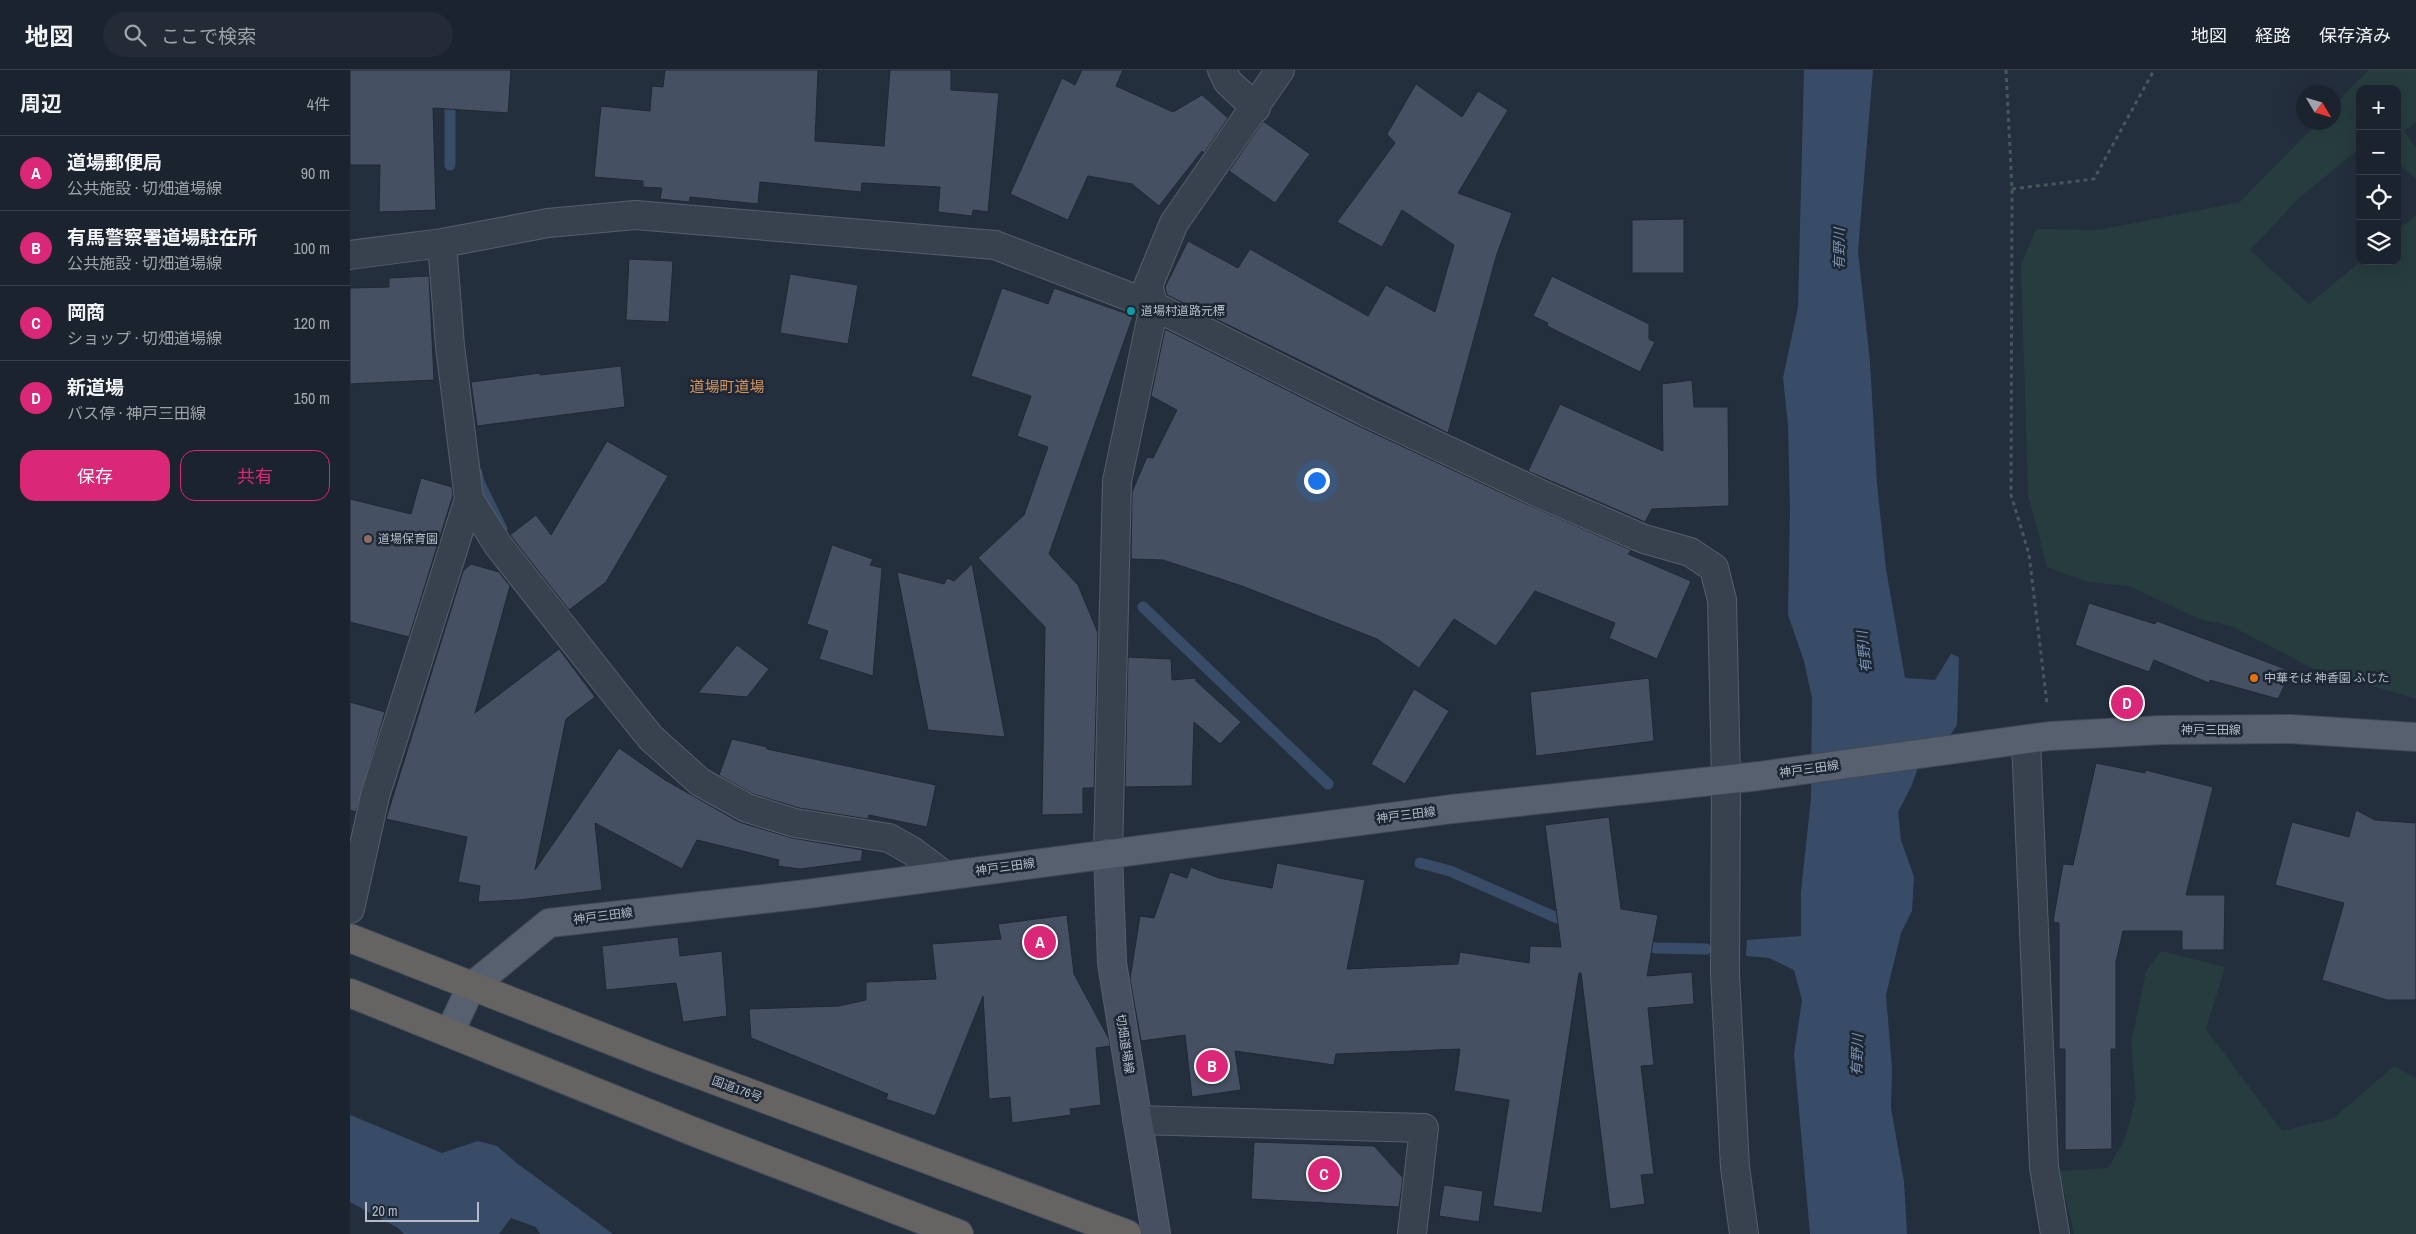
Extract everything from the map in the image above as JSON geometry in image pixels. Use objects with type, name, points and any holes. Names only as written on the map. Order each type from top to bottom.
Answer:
[{"type":"highway","name":"国道176号","points":[[350,938],[471,987],[1126,1234]]},
{"type":"highway","points":[[350,993],[697,1133],[959,1234]]},
{"type":"main road","name":"神戸三田線","points":[[450,1032],[471,987],[548,923],[807,894],[1452,809],[1726,780],[2038,739],[2163,730],[2291,729],[2416,737]]},
{"type":"main road","name":"切畑道場線","points":[[1108,853],[1112,963],[1156,1234]]},
{"type":"street","points":[[1222,70],[1228,82],[1256,108]]},
{"type":"street","points":[[1108,853],[1117,481],[1154,306],[1148,286],[1174,223],[1256,108],[1280,70]]},
{"type":"street","points":[[350,255],[442,243],[548,223],[635,215],[994,245],[1154,306],[1387,422],[1635,535],[1690,552],[1714,568],[1722,600],[1726,780],[1725,974],[1735,1167],[1744,1234]]},
{"type":"street","points":[[350,909],[375,796],[469,499],[450,346],[442,243]]},
{"type":"street","points":[[469,499],[498,545],[651,738],[700,782],[747,808],[795,823],[889,838],[944,875]]},
{"type":"street","points":[[2038,739],[2044,1168],[2055,1234]]},
{"type":"street","points":[[1137,1120],[1424,1128],[1412,1234]]},
{"type":"path","points":[[2006,70],[2012,190],[2011,495],[2029,554],[2038,739]]},
{"type":"path","points":[[2012,190],[2094,179],[2154,70]]},
{"type":"green space","points":[[2368,70],[2416,70],[2416,122],[2404,131],[2416,148],[2416,179],[2401,166],[2401,85],[2356,85],[2356,151],[2298,199],[2250,250],[2309,304],[2356,265],[2401,265],[2401,228],[2416,215],[2416,699],[2312,668],[2231,626],[2199,619],[2129,586],[2088,582],[2047,567],[2028,494],[2021,265],[2036,229],[2099,230],[2240,202],[2310,130],[2341,130],[2341,99]]},
{"type":"green space","points":[[2161,951],[2225,967],[2206,1029],[2282,1131],[2334,1118],[2394,1066],[2416,1078],[2416,1234],[2074,1234],[2059,1171],[2108,1168],[2125,1139],[2136,1099],[2131,1043],[2146,971]]},
{"type":"water","name":"有野川","points":[[1804,70],[1873,70],[1858,251],[1870,362],[1877,484],[1886,569],[1905,678],[1935,680],[1951,654],[1959,657],[1957,725],[1948,738],[1925,748],[1911,787],[1898,812],[1901,840],[1914,877],[1912,911],[1901,933],[1886,995],[1892,1069],[1891,1108],[1904,1182],[1907,1234],[1810,1234],[1794,1054],[1802,1000],[1794,970],[1769,958],[1746,956],[1747,940],[1801,936],[1801,892],[1811,798],[1812,698],[1804,661],[1788,615],[1790,508],[1788,425],[1783,378],[1798,307]]},
{"type":"water","points":[[350,1115],[442,1153],[478,1141],[497,1146],[518,1164],[613,1234],[540,1234],[536,1227],[511,1218],[499,1234],[404,1234],[398,1228],[350,1202]]},
{"type":"building","points":[[350,70],[511,70],[508,113],[433,108],[436,210],[379,212],[380,165],[350,165]]},
{"type":"building","points":[[665,70],[818,70],[815,141],[884,146],[890,70],[951,70],[951,90],[999,93],[988,212],[973,210],[972,216],[938,212],[940,187],[862,183],[861,192],[760,182],[758,204],[690,197],[689,202],[660,199],[662,188],[643,187],[643,181],[594,177],[601,106],[650,111],[652,86],[663,87]]},
{"type":"building","points":[[1082,70],[1123,70],[1116,86],[1173,112],[1202,95],[1228,118],[1204,153],[1202,151],[1159,206],[1132,184],[1088,176],[1068,220],[1010,194],[1062,78],[1075,85]]},
{"type":"building","points":[[1416,84],[1462,117],[1478,91],[1508,110],[1458,193],[1512,213],[1496,257],[1448,433],[1167,295],[1165,287],[1188,241],[1238,268],[1250,249],[1368,316],[1386,285],[1435,312],[1454,245],[1402,210],[1382,247],[1337,222],[1395,143],[1387,134]]},
{"type":"building","points":[[1263,121],[1310,154],[1275,203],[1229,171]]},
{"type":"building","points":[[1684,219],[1684,273],[1632,273],[1632,220]]},
{"type":"building","points":[[629,259],[673,261],[669,322],[626,320]]},
{"type":"building","points":[[790,274],[858,285],[848,344],[780,333]]},
{"type":"building","points":[[429,276],[434,380],[350,384],[350,288],[389,287],[389,278]]},
{"type":"building","points":[[1552,276],[1649,324],[1649,339],[1655,342],[1640,372],[1547,326],[1548,323],[1533,316]]},
{"type":"building","points":[[1002,288],[1048,304],[1054,288],[1133,316],[1049,554],[1078,585],[1098,633],[1094,788],[1083,788],[1083,814],[1042,815],[1045,627],[978,558],[1024,515],[1048,447],[1017,436],[1031,396],[971,376]]},
{"type":"building","points":[[1165,329],[1363,428],[1515,499],[1631,550],[1628,554],[1691,581],[1657,659],[1609,638],[1615,623],[1535,591],[1496,646],[1454,619],[1419,668],[1377,639],[1242,586],[1163,560],[1131,559],[1132,492],[1147,457],[1153,458],[1177,410],[1151,396]]},
{"type":"building","points":[[621,366],[625,407],[477,426],[471,382],[540,373],[540,375]]},
{"type":"building","points":[[1692,380],[1694,407],[1728,407],[1729,506],[1652,509],[1645,522],[1528,471],[1560,404],[1663,451],[1662,384]]},
{"type":"building","points":[[607,441],[668,476],[606,582],[569,610],[510,535],[536,515],[551,535]]},
{"type":"building","points":[[421,478],[452,487],[453,495],[409,637],[350,622],[350,499],[411,514]]},
{"type":"building","points":[[832,545],[873,559],[870,565],[882,568],[873,676],[819,659],[828,631],[807,624]]},
{"type":"building","points":[[471,564],[499,572],[510,586],[475,713],[559,649],[595,697],[566,719],[535,870],[619,748],[665,780],[739,822],[792,838],[863,850],[861,861],[800,869],[778,866],[779,860],[697,840],[682,869],[595,823],[602,890],[519,900],[478,902],[480,886],[458,882],[467,837],[386,819],[463,571]]},
{"type":"building","points":[[972,564],[1005,737],[928,730],[897,572],[944,584],[947,578],[954,581]]},
{"type":"building","points":[[2089,603],[2155,624],[2157,621],[2291,671],[2278,699],[2210,680],[2209,683],[2154,660],[2149,672],[2075,645]]},
{"type":"building","points":[[737,645],[769,669],[747,697],[698,693]]},
{"type":"building","points":[[1128,657],[1171,659],[1172,680],[1196,678],[1196,681],[1241,722],[1220,744],[1194,722],[1192,786],[1125,787]]},
{"type":"building","points":[[1649,678],[1654,741],[1536,756],[1530,692]]},
{"type":"building","points":[[1414,689],[1449,711],[1405,784],[1371,764]]},
{"type":"building","points":[[350,702],[385,712],[356,812],[350,810]]},
{"type":"building","points":[[732,739],[767,747],[767,749],[936,785],[927,827],[869,815],[868,819],[799,808],[753,794],[719,775]]},
{"type":"building","points":[[2096,763],[2145,773],[2145,770],[2213,787],[2186,895],[2225,895],[2224,950],[2182,950],[2182,931],[2123,931],[2116,962],[2116,1049],[2111,1049],[2112,1149],[2065,1150],[2065,1049],[2059,1049],[2059,923],[2053,922],[2063,864],[2073,865]]},
{"type":"building","points":[[2356,810],[2375,820],[2416,823],[2416,1000],[2387,1000],[2322,980],[2344,903],[2275,885],[2292,822],[2349,837]]},
{"type":"building","points":[[1609,817],[1621,909],[1658,915],[1647,976],[1692,972],[1694,1004],[1648,1008],[1654,1065],[1641,1066],[1654,1174],[1641,1175],[1645,1204],[1610,1209],[1581,973],[1579,973],[1542,1213],[1493,1206],[1509,1100],[1454,1091],[1460,1049],[1336,1054],[1334,1065],[1235,1051],[1241,1090],[1192,1097],[1185,1035],[1141,1041],[1130,979],[1140,916],[1154,918],[1170,872],[1187,878],[1191,867],[1219,878],[1272,888],[1277,863],[1365,880],[1347,969],[1458,964],[1460,952],[1529,963],[1530,946],[1561,947],[1545,825]]},
{"type":"building","points":[[1067,915],[1074,974],[1109,1039],[1110,1046],[1096,1048],[1101,1105],[1070,1109],[1071,1115],[1012,1123],[1010,1097],[989,1099],[983,996],[935,1116],[886,1099],[888,1094],[751,1038],[749,1009],[839,1006],[866,1000],[866,982],[936,979],[932,944],[1001,939],[998,924]]},
{"type":"building","points":[[678,937],[680,956],[722,951],[727,1016],[683,1022],[676,983],[606,990],[602,946]]},
{"type":"building","points":[[1254,1142],[1374,1146],[1403,1178],[1399,1207],[1251,1199]]},
{"type":"building","points":[[1444,1185],[1483,1191],[1479,1222],[1439,1216]]},
{"type":"waterway","points":[[450,70],[450,165]]},
{"type":"waterway","points":[[477,473],[479,482],[502,529]]},
{"type":"waterway","points":[[1143,607],[1328,784]]},
{"type":"waterway","points":[[1420,863],[1450,871],[1571,924]]},
{"type":"waterway","points":[[1639,944],[1656,948],[1706,949]]},
{"type":"place","name":"道場村道路元標","points":[[1131,311]]},
{"type":"place","name":"道場保育園","points":[[368,539]]},
{"type":"place","name":"中華そば 神香園 ふじた","points":[[2254,678]]},
{"type":"place","name":"新道場","points":[[2127,703]]},
{"type":"place","name":"道場郵便局","points":[[1040,942]]},
{"type":"place","name":"有馬警察署道場駐在所","points":[[1212,1066]]},
{"type":"place","name":"岡商","points":[[1324,1174]]},
{"type":"district","name":"道場町道場","points":[[727,387]]}]
